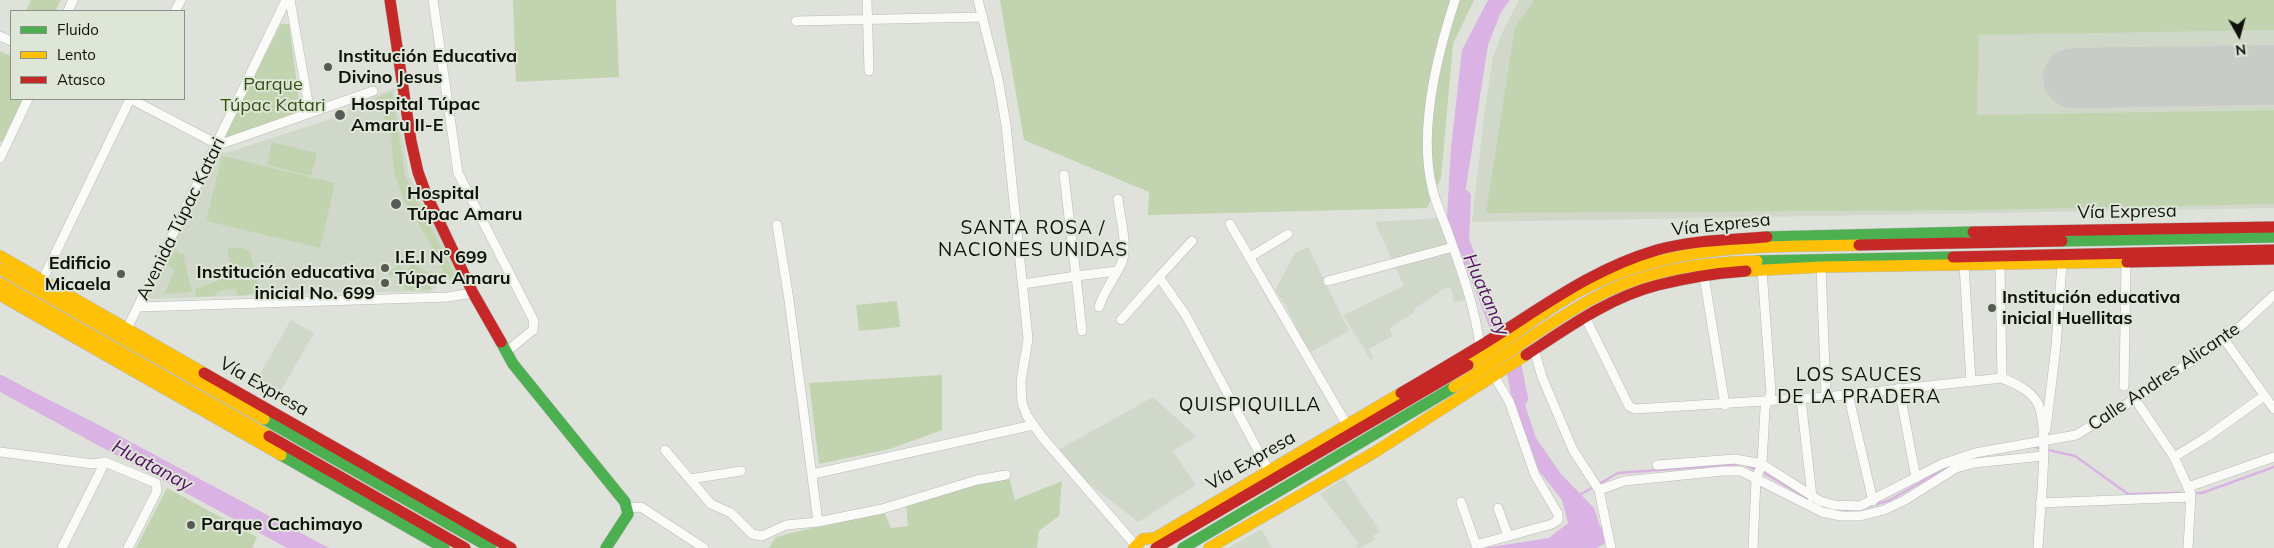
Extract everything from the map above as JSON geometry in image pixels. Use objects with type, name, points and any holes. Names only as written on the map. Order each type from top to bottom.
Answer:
[{"type":"main road","points":[[390,0],[411,141],[418,172],[473,293],[513,364],[625,502],[628,514],[606,548]]},
{"type":"main road","name":"Vía Expresa","points":[[1529,337],[1554,297],[1587,278],[1640,256],[1695,242],[1778,236],[2274,227]]},
{"type":"main road","points":[[2154,240],[2190,228]]},
{"type":"main road","name":"Vía Expresa","points":[[1529,337],[1572,296],[1623,271],[1659,259],[1687,253],[1734,248],[2274,238]]},
{"type":"main road","name":"Vía Expresa","points":[[1135,547],[1143,539],[1162,544],[1487,361],[1593,298],[1627,283],[1671,270],[1699,264],[1736,261],[2274,250]]},
{"type":"main road","points":[[2155,252],[2191,261]]},
{"type":"main road","name":"Vía Expresa","points":[[0,256],[511,548]]},
{"type":"main road","name":"Vía Expresa","points":[[1183,548],[1529,337],[1585,317],[1625,297],[1650,288],[1704,276],[1762,270],[1821,267],[2274,259]]},
{"type":"main road","name":"Vía Expresa","points":[[0,269],[491,548]]},
{"type":"main road","points":[[0,283],[465,548]]},
{"type":"main road","points":[[0,295],[444,548]]},
{"type":"main road","name":"Vía Expresa","points":[[1162,544],[1269,471],[1347,425],[1487,361]]},
{"type":"main road","name":"Vía Expresa","points":[[1209,548],[1375,452],[1487,361]]},
{"type":"main road","points":[[192,378],[226,385]]},
{"type":"main road","points":[[186,389],[211,415]]},
{"type":"main road","points":[[286,419],[312,446]]},
{"type":"main road","points":[[269,448],[305,457]]},
{"type":"street","name":"Avenida Túpac Katari","points":[[127,329],[286,0]]},
{"type":"street","points":[[290,0],[310,113]]},
{"type":"street","points":[[433,0],[458,173],[534,321],[533,330],[506,352]]},
{"type":"street","points":[[867,0],[868,71]]},
{"type":"street","points":[[978,0],[1006,125],[1028,338],[1023,362],[1021,394],[1027,416],[1135,547]]},
{"type":"street","points":[[1455,0],[1444,35],[1433,84],[1429,120],[1428,166],[1432,188],[1472,302],[1487,361],[1509,401],[1535,474],[1558,514],[1558,520],[1552,524],[1473,547],[1461,502]]},
{"type":"street","points":[[796,21],[983,17]]},
{"type":"street","points":[[133,100],[217,144],[373,91]]},
{"type":"street","points":[[0,158],[3,143],[27,100]]},
{"type":"street","points":[[42,281],[131,100]]},
{"type":"street","points":[[1064,175],[1082,331]]},
{"type":"street","points":[[1099,307],[1103,294],[1117,271],[1124,251],[1118,200]]},
{"type":"street","points":[[1230,224],[1347,425]]},
{"type":"street","points":[[777,225],[813,474],[818,522]]},
{"type":"street","points":[[1250,257],[1288,234]]},
{"type":"street","points":[[1121,320],[1192,241]]},
{"type":"street","points":[[1328,281],[1453,247]]},
{"type":"street","points":[[2124,386],[2126,262]]},
{"type":"street","points":[[2038,548],[2044,448],[2056,346],[2062,263]]},
{"type":"street","points":[[2000,264],[2002,378]]},
{"type":"street","points":[[1964,265],[1971,382]]},
{"type":"street","points":[[1821,267],[1826,397]]},
{"type":"street","points":[[1753,548],[1756,478],[1761,466],[1767,402],[1771,393],[1762,270]]},
{"type":"street","points":[[1023,284],[1117,271]]},
{"type":"street","points":[[1704,276],[1725,405]]},
{"type":"street","points":[[1159,277],[1185,314],[1269,471]]},
{"type":"street","points":[[138,307],[450,297],[473,293]]},
{"type":"street","name":"Calle Andres Alicante","points":[[2044,448],[2076,436],[2136,399],[2224,339],[2274,295]]},
{"type":"street","points":[[1585,317],[1631,409],[1767,402],[2002,378],[2031,394],[2037,401],[2040,408],[2044,448]]},
{"type":"street","points":[[1529,337],[1542,377],[1574,450],[1599,490],[1611,548]]},
{"type":"street","points":[[2224,339],[2274,409]]},
{"type":"street","points":[[1899,388],[1916,478]]},
{"type":"street","points":[[1848,394],[1873,501]]},
{"type":"street","points":[[2174,457],[2207,437],[2264,396]]},
{"type":"street","points":[[1801,399],[1812,497]]},
{"type":"street","points":[[2136,399],[2174,457],[2190,492],[2188,548]]},
{"type":"street","points":[[813,474],[1033,424]]},
{"type":"street","points":[[1599,490],[1624,481],[1723,471],[1741,471],[1822,512],[1841,516],[1860,516],[1884,510],[1898,504],[1956,468],[2044,448]]},
{"type":"street","points":[[1656,465],[1735,459],[1761,466],[1812,497],[1834,505],[1848,507],[1860,506],[1873,501],[1942,464],[1975,452],[2044,448]]},
{"type":"street","points":[[665,450],[711,504],[731,513],[752,534],[762,536],[786,525],[818,522],[882,510],[977,480],[1006,475]]},
{"type":"street","points":[[0,452],[92,464],[105,462],[156,483],[157,491],[128,548]]},
{"type":"street","points":[[2040,503],[2190,492],[2274,457]]},
{"type":"street","points":[[62,548],[105,462]]},
{"type":"street","points":[[690,479],[741,471]]},
{"type":"street","points":[[628,508],[641,507],[704,548]]},
{"type":"street","points":[[1498,508],[1508,536]]},
{"type":"shaded area","points":[[1488,0],[1510,0],[1501,12],[1488,45],[1462,213],[1461,241],[1500,329],[1536,438],[1561,474],[1594,508],[1603,535],[1581,548],[1484,548],[1549,538],[1568,523],[1562,500],[1532,462],[1507,373],[1447,217],[1451,148],[1462,50]]},
{"type":"shaded area","points":[[1519,0],[2274,0],[2274,208],[1472,222],[1493,57],[1502,33]]},
{"type":"shaded area","points":[[394,88],[409,175],[462,281],[456,283],[440,278],[434,280],[436,287],[429,292],[348,292],[150,299],[148,296],[218,151],[226,153],[346,114],[350,106]]},
{"type":"shaded area","points":[[1439,218],[1465,300],[1454,302],[1451,288],[1445,288],[1414,309],[1415,312],[1390,328],[1392,336],[1369,349],[1373,358],[1371,360],[1343,315],[1404,286],[1375,222]]},
{"type":"shaded area","points":[[1308,247],[1349,331],[1309,353],[1285,304],[1275,290],[1295,253]]},
{"type":"shaded area","points":[[291,320],[314,333],[280,392],[257,379]]},
{"type":"shaded area","points":[[0,375],[97,424],[329,548],[304,548],[0,383]]},
{"type":"shaded area","points":[[1153,397],[1196,436],[1173,451],[1196,485],[1138,522],[1051,454]]},
{"type":"shaded area","points":[[1344,478],[1380,531],[1373,536],[1375,540],[1359,548],[1355,546],[1359,544],[1320,494]]},
{"type":"shaded area","points":[[1261,529],[1272,548],[1228,548]]},
{"type":"green space","points":[[31,0],[61,0],[56,10],[26,10]]},
{"type":"green space","points":[[513,0],[616,0],[619,77],[516,82]]},
{"type":"green space","points":[[1000,0],[1474,0],[1453,44],[1441,178],[1427,208],[1148,215],[1149,192],[1024,140]]},
{"type":"green space","points":[[1534,0],[2274,0],[2274,30],[1979,35],[1977,115],[2274,110],[2274,204],[1975,210],[1486,213],[1515,27]]},
{"type":"green space","name":"Parque Túpac Katari","points":[[281,24],[289,24],[301,113],[221,140]]},
{"type":"green space","points":[[0,51],[10,56],[10,100],[24,100],[3,143],[0,141]]},
{"type":"green space","points":[[392,92],[405,176],[457,279],[444,275],[437,254],[404,200],[394,172],[391,133],[376,98]]},
{"type":"green space","points":[[272,142],[317,153],[311,176],[267,165]]},
{"type":"green space","points":[[222,156],[335,183],[320,248],[206,221]]},
{"type":"green space","points":[[241,247],[250,251],[260,293],[238,296],[236,289],[221,291],[214,296],[196,297],[195,289],[234,275],[227,249]]},
{"type":"green space","points":[[175,250],[181,254],[185,253],[184,259],[192,292],[164,294],[175,270],[167,265]]},
{"type":"green space","points":[[415,262],[432,279],[428,285],[432,288],[430,290],[404,290],[403,281],[399,281],[398,275],[389,275],[389,272],[399,265],[405,271]]},
{"type":"green space","points":[[897,301],[900,327],[859,331],[856,305]]},
{"type":"green space","points":[[942,375],[942,430],[890,449],[819,464],[809,383]]},
{"type":"green space","points":[[1008,474],[1015,500],[1062,481],[1059,516],[1039,531],[1037,548],[769,548],[776,537],[883,510],[891,528],[908,526],[906,502]]},
{"type":"green space","name":"Parque Cachimayo","points":[[167,488],[257,537],[252,548],[136,548]]},
{"type":"waterway","name":"Huatanay","points":[[1463,197],[1461,241],[1469,261]]},
{"type":"waterway","name":"Huatanay","points":[[1510,349],[1520,398]]},
{"type":"waterway","name":"Huatanay","points":[[0,383],[304,548]]},
{"type":"waterway","points":[[2031,446],[2075,456],[2128,494],[2180,493]]},
{"type":"waterway","points":[[1578,496],[1618,473],[1740,464]]},
{"type":"waterway","points":[[1746,465],[1757,470]]},
{"type":"waterway","points":[[1867,507],[1890,500],[1949,466]]},
{"type":"waterway","points":[[2193,493],[2202,493],[2274,467]]},
{"type":"waterway","points":[[1762,472],[1807,498]]},
{"type":"waterway","points":[[1843,509],[1850,511],[1857,509]]},
{"type":"waterway","points":[[1581,548],[1603,535]]},
{"type":"runway","points":[[2073,78],[2274,75]]},
{"type":"traffic: fast","points":[[1767,237],[1973,232]]},
{"type":"traffic: fast","points":[[2062,241],[2274,237]]},
{"type":"traffic: fast","points":[[1757,261],[1953,257]]},
{"type":"traffic: fast","points":[[501,342],[513,364],[625,502],[628,514],[606,548]]},
{"type":"traffic: fast","points":[[1183,548],[1454,387]]},
{"type":"traffic: fast","points":[[264,419],[491,548]]},
{"type":"traffic: fast","points":[[281,455],[444,548]]},
{"type":"traffic: slow","points":[[1468,365],[1578,292],[1612,276],[1646,264],[1715,251],[1786,246],[1859,245]]},
{"type":"traffic: slow","points":[[0,256],[204,373]]},
{"type":"traffic: slow","points":[[1454,387],[1557,320],[1611,289],[1631,281],[1672,270],[1714,263],[1757,261]]},
{"type":"traffic: slow","points":[[1746,271],[1821,267],[2127,262]]},
{"type":"traffic: slow","points":[[0,269],[264,419]]},
{"type":"traffic: slow","points":[[0,283],[269,436]]},
{"type":"traffic: slow","points":[[0,295],[281,455]]},
{"type":"traffic: slow","points":[[1209,548],[1375,452],[1526,355]]},
{"type":"traffic: slow","points":[[1134,548],[1143,539],[1155,538],[1401,393]]},
{"type":"traffic: jam","points":[[390,0],[411,141],[418,172],[426,194],[473,293],[501,342]]},
{"type":"traffic: jam","points":[[1973,232],[2274,227]]},
{"type":"traffic: jam","points":[[1401,393],[1565,292],[1632,258],[1684,244],[1767,237]]},
{"type":"traffic: jam","points":[[1859,245],[2062,241]]},
{"type":"traffic: jam","points":[[1953,257],[2274,250]]},
{"type":"traffic: jam","points":[[2127,262],[2274,259]]},
{"type":"traffic: jam","points":[[1526,355],[1589,314],[1640,290],[1713,274],[1746,271]]},
{"type":"traffic: jam","points":[[1156,548],[1468,365]]},
{"type":"traffic: jam","points":[[204,373],[511,548]]},
{"type":"traffic: jam","points":[[269,436],[465,548]]},
{"type":"place","name":"Institución Educativa Divino Jesus","points":[[328,67]]},
{"type":"place","name":"Hospital Túpac Amaru II-E","points":[[340,115]]},
{"type":"place","name":"Hospital Túpac Amaru","points":[[396,204]]},
{"type":"place","name":"I.E.I Nº 699 Túpac Amaru","points":[[385,268]]},
{"type":"place","name":"Edificio Micaela","points":[[121,274]]},
{"type":"place","name":"Institución educativa inicial No. 699","points":[[385,283]]},
{"type":"place","name":"Institución educativa inicial Huellitas","points":[[1992,308]]},
{"type":"place","name":"Parque Cachimayo","points":[[191,525]]},
{"type":"district","name":"SANTA ROSA / NACIONES UNIDAS","points":[[1033,239]]},
{"type":"district","name":"LOS SAUCES DE LA PRADERA","points":[[1859,386]]},
{"type":"district","name":"QUISPIQUILLA","points":[[1250,405]]}]
